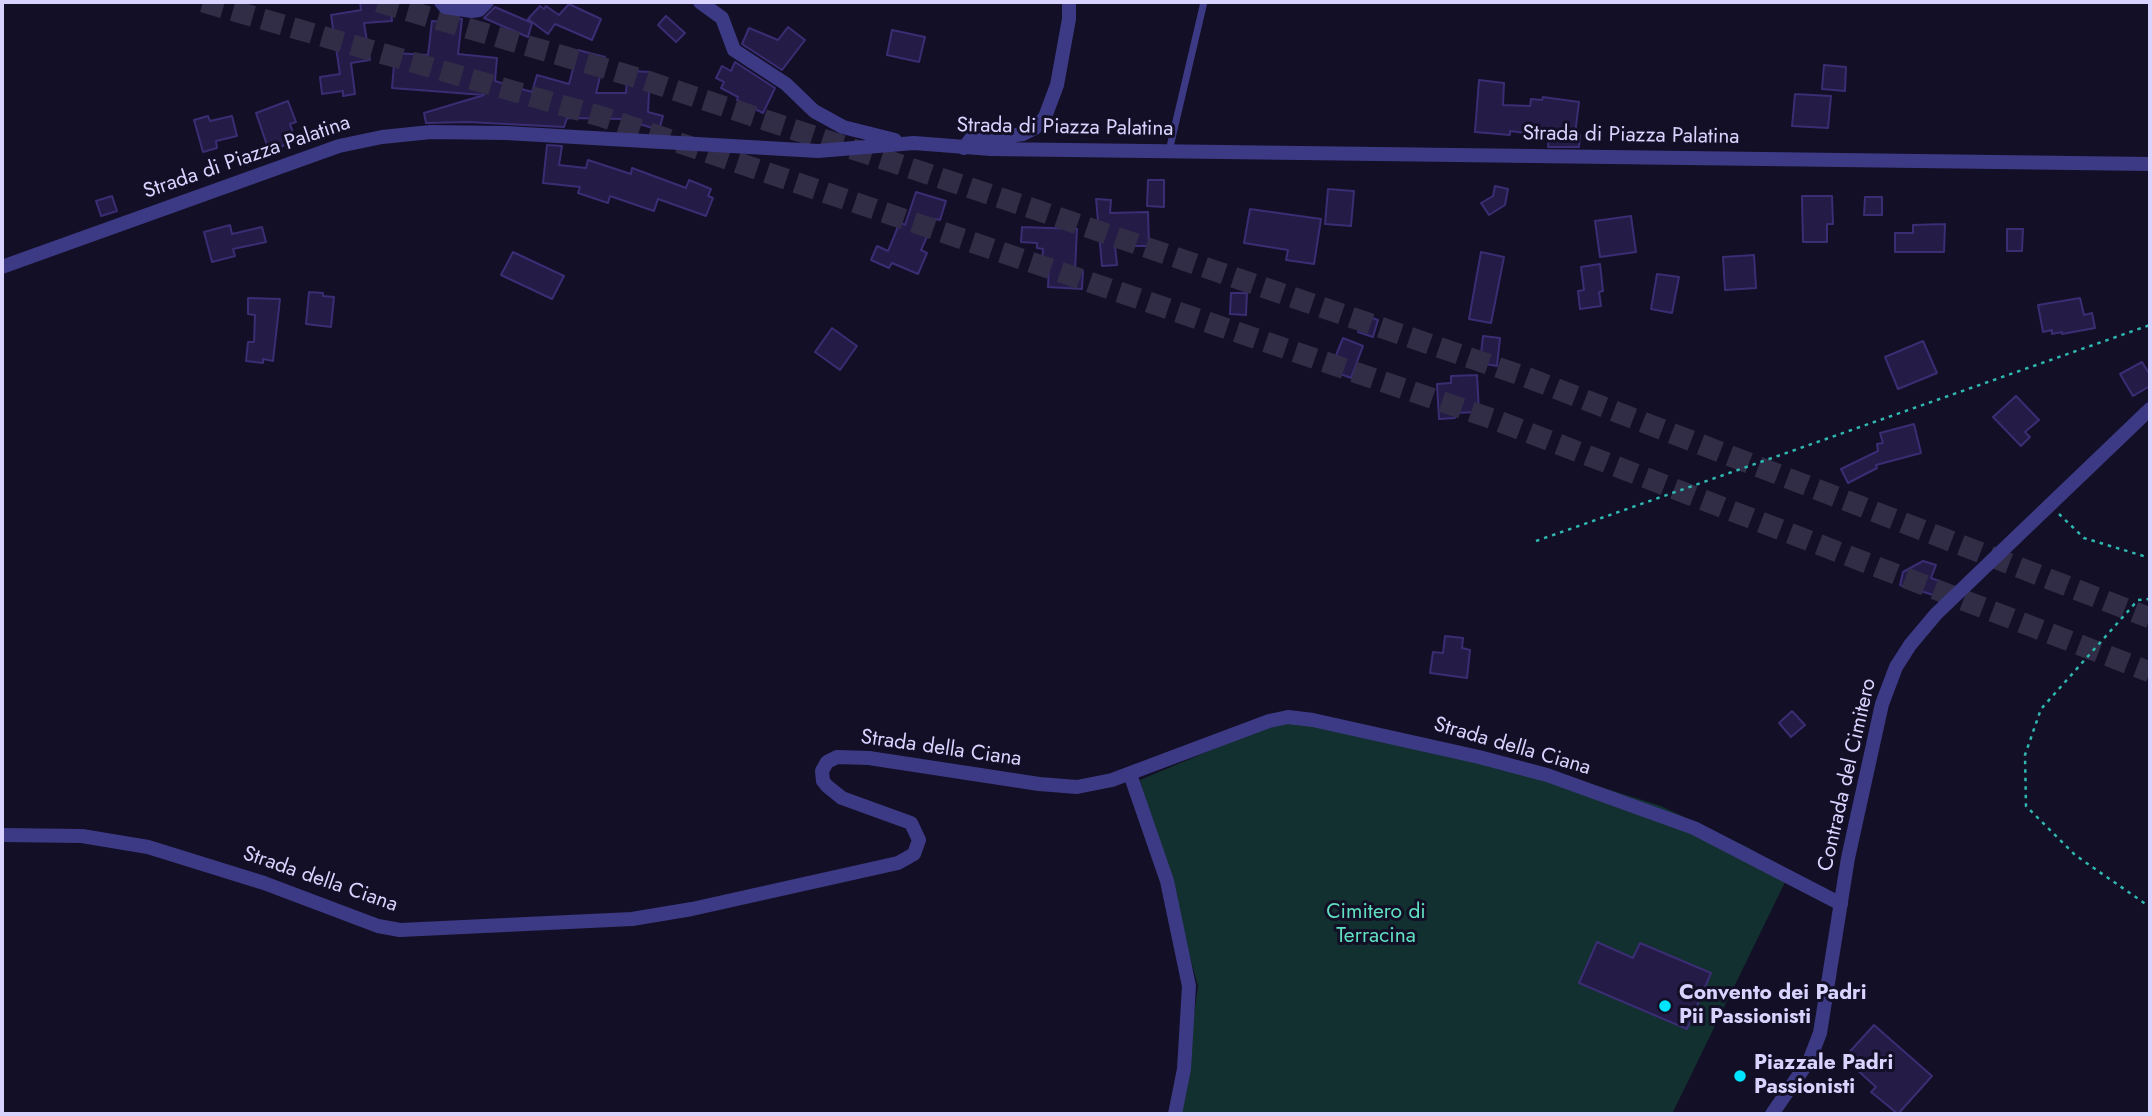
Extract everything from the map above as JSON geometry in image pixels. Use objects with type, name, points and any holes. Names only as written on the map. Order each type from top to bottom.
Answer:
[{"type":"street","points":[[441,2],[449,8],[472,10],[480,10],[487,2]]},
{"type":"street","points":[[701,2],[722,18],[734,50],[786,84],[814,111],[843,127],[906,143]]},
{"type":"street","points":[[964,148],[972,137],[977,135],[1023,134],[1035,128],[1045,117],[1057,85],[1069,19],[1069,2]]},
{"type":"street","name":"Strada di Piazza Palatina","points":[[2,267],[350,142],[439,132],[506,133],[818,151],[906,143],[964,148],[1168,152],[2150,164]]},
{"type":"street","name":"Contrada del Cimitero","points":[[1772,1114],[1805,1066],[1817,1042],[1848,858],[1882,704],[1896,667],[1936,614],[2150,409]]},
{"type":"street","name":"Strada della Ciana","points":[[2,835],[82,836],[124,842],[226,870],[385,928],[472,928],[607,921],[668,914],[898,863],[909,858],[919,845],[918,833],[911,823],[842,797],[823,781],[822,771],[827,762],[837,757],[869,758],[1065,787],[1100,784],[1269,721],[1288,717],[1306,718],[1494,760],[1559,780],[1694,828],[1841,904]]},
{"type":"street","points":[[1130,774],[1167,881],[1189,986],[1184,1069],[1175,1114]]},
{"type":"lane","points":[[1168,152],[1204,2]]},
{"type":"path","points":[[1535,541],[2150,325]]},
{"type":"path","points":[[2050,505],[2084,538],[2150,558]]},
{"type":"path","points":[[2150,599],[2138,600],[2041,709],[2025,755],[2025,806],[2075,855],[2150,907]]},
{"type":"green space","name":"Cimitero di Terracina","points":[[1287,718],[1519,761],[1661,806],[1747,847],[1790,872],[1672,1114],[1180,1114],[1198,986],[1140,780]]},
{"type":"building","points":[[360,2],[390,2],[392,21],[364,23],[370,60],[351,63],[355,94],[343,96],[343,91],[322,94],[320,77],[340,74],[331,15],[361,10]]},
{"type":"building","points":[[569,4],[601,19],[592,40],[555,24],[548,34],[528,19],[540,6],[544,9],[546,6],[559,15]]},
{"type":"building","points":[[495,7],[532,23],[528,37],[484,18]]},
{"type":"building","points":[[666,16],[685,33],[676,42],[658,25]]},
{"type":"building","points":[[444,17],[462,19],[458,54],[497,58],[495,81],[532,92],[537,75],[569,84],[578,50],[605,57],[596,93],[626,93],[627,77],[631,78],[631,71],[650,72],[648,112],[663,116],[659,130],[623,119],[567,118],[564,127],[468,122],[426,123],[424,113],[484,95],[392,88],[395,53],[428,55],[432,21],[443,22]]},
{"type":"building","points":[[788,27],[805,40],[782,70],[742,44],[749,28],[778,40]]},
{"type":"building","points":[[892,30],[925,37],[919,62],[887,55]]},
{"type":"building","points":[[735,62],[775,88],[763,113],[737,100],[738,97],[721,88],[724,82],[716,78],[722,66],[731,71]]},
{"type":"building","points":[[1824,65],[1846,67],[1845,91],[1822,89]]},
{"type":"building","points":[[1479,80],[1504,83],[1503,105],[1530,106],[1531,99],[1542,100],[1543,97],[1579,102],[1575,134],[1580,135],[1579,147],[1548,147],[1549,136],[1510,131],[1510,135],[1475,132]]},
{"type":"building","points":[[1795,94],[1831,96],[1828,128],[1792,126]]},
{"type":"building","points":[[288,101],[296,122],[290,124],[296,141],[269,151],[256,113]]},
{"type":"building","points":[[208,116],[210,121],[232,116],[237,136],[216,141],[217,148],[203,152],[194,120]]},
{"type":"building","points":[[547,145],[562,146],[559,165],[586,168],[588,160],[631,174],[632,168],[686,188],[689,180],[711,189],[708,196],[713,198],[706,216],[658,199],[654,211],[610,196],[608,203],[578,193],[580,187],[543,183]]},
{"type":"building","points":[[1148,180],[1164,180],[1164,207],[1147,206]]},
{"type":"building","points":[[1495,186],[1508,189],[1505,205],[1489,215],[1481,203],[1493,196]]},
{"type":"building","points":[[1328,189],[1354,191],[1351,226],[1325,224]]},
{"type":"building","points":[[916,192],[946,201],[940,220],[935,219],[921,250],[927,253],[918,274],[892,263],[889,268],[871,260],[877,246],[888,251],[900,222],[905,225]]},
{"type":"building","points":[[112,196],[117,211],[101,216],[96,201]]},
{"type":"building","points":[[1802,196],[1832,196],[1833,224],[1827,224],[1827,242],[1803,242]]},
{"type":"building","points":[[1865,197],[1882,197],[1882,215],[1864,215]]},
{"type":"building","points":[[1096,199],[1111,200],[1110,213],[1148,212],[1149,246],[1115,246],[1117,265],[1102,266]]},
{"type":"building","points":[[1250,209],[1321,219],[1314,264],[1286,260],[1288,250],[1244,243]]},
{"type":"building","points":[[1631,216],[1636,252],[1600,257],[1595,221]]},
{"type":"building","points":[[1945,224],[1944,252],[1895,252],[1895,233],[1913,233],[1913,225]]},
{"type":"building","points":[[230,225],[232,234],[262,227],[266,242],[233,249],[235,256],[212,262],[204,232]]},
{"type":"building","points":[[1022,227],[1077,229],[1075,270],[1083,271],[1082,289],[1048,287],[1049,265],[1042,265],[1043,249],[1037,248],[1037,243],[1021,242]]},
{"type":"building","points":[[2007,229],[2023,229],[2022,251],[2007,251]]},
{"type":"building","points":[[513,252],[564,276],[552,299],[501,275]]},
{"type":"building","points":[[1481,252],[1504,257],[1491,323],[1469,319]]},
{"type":"building","points":[[1754,255],[1756,288],[1725,290],[1723,257]]},
{"type":"building","points":[[1600,264],[1603,291],[1599,292],[1601,306],[1580,309],[1578,291],[1584,290],[1581,267]]},
{"type":"building","points":[[1657,274],[1679,277],[1672,313],[1651,309]]},
{"type":"building","points":[[309,292],[334,297],[331,327],[306,324]]},
{"type":"building","points":[[1231,293],[1247,293],[1246,315],[1230,314]]},
{"type":"building","points":[[248,298],[280,299],[273,361],[246,361],[248,342],[254,342],[255,315],[248,314]]},
{"type":"building","points":[[2080,298],[2084,315],[2092,313],[2095,328],[2062,334],[2052,334],[2052,330],[2043,332],[2038,305]]},
{"type":"building","points":[[1364,315],[1378,320],[1373,337],[1358,332]]},
{"type":"building","points":[[832,328],[857,346],[840,370],[815,352]]},
{"type":"building","points":[[1483,336],[1500,338],[1497,366],[1480,363]]},
{"type":"building","points":[[1343,338],[1363,346],[1351,378],[1330,370]]},
{"type":"building","points":[[1923,341],[1937,373],[1898,389],[1885,357]]},
{"type":"building","points":[[2142,362],[2150,375],[2150,386],[2133,396],[2120,374]]},
{"type":"building","points":[[1477,375],[1479,412],[1454,413],[1455,418],[1439,419],[1437,384],[1451,383],[1451,376]]},
{"type":"building","points":[[2016,396],[2039,420],[2025,432],[2030,437],[2021,446],[1993,417]]},
{"type":"building","points":[[1914,424],[1921,453],[1876,465],[1877,468],[1848,483],[1841,469],[1878,451],[1877,444],[1883,443],[1880,433]]},
{"type":"building","points":[[1923,561],[1936,565],[1931,578],[1947,584],[1943,594],[1937,596],[1900,585],[1903,572]]},
{"type":"building","points":[[1445,636],[1463,638],[1462,648],[1470,650],[1467,678],[1430,673],[1433,652],[1443,653]]},
{"type":"building","points":[[1792,711],[1805,725],[1791,737],[1779,723]]},
{"type":"building","name":"Convento dei Padri Pii Passionisti","points":[[1597,942],[1633,958],[1640,943],[1711,973],[1687,1029],[1579,983]]},
{"type":"building","points":[[1874,1025],[1932,1076],[1898,1114],[1871,1092],[1876,1087],[1844,1058]]},
{"type":"tunnel","points":[[203,2],[603,117],[1493,419],[2150,672]]},
{"type":"tunnel","points":[[378,2],[638,78],[1031,208],[1526,377],[2150,618]]},
{"type":"place","name":"Convento dei Padri Pii Passionisti","points":[[1665,1006]]},
{"type":"place","name":"Piazzale Padri Passionisti","points":[[1740,1076]]}]
